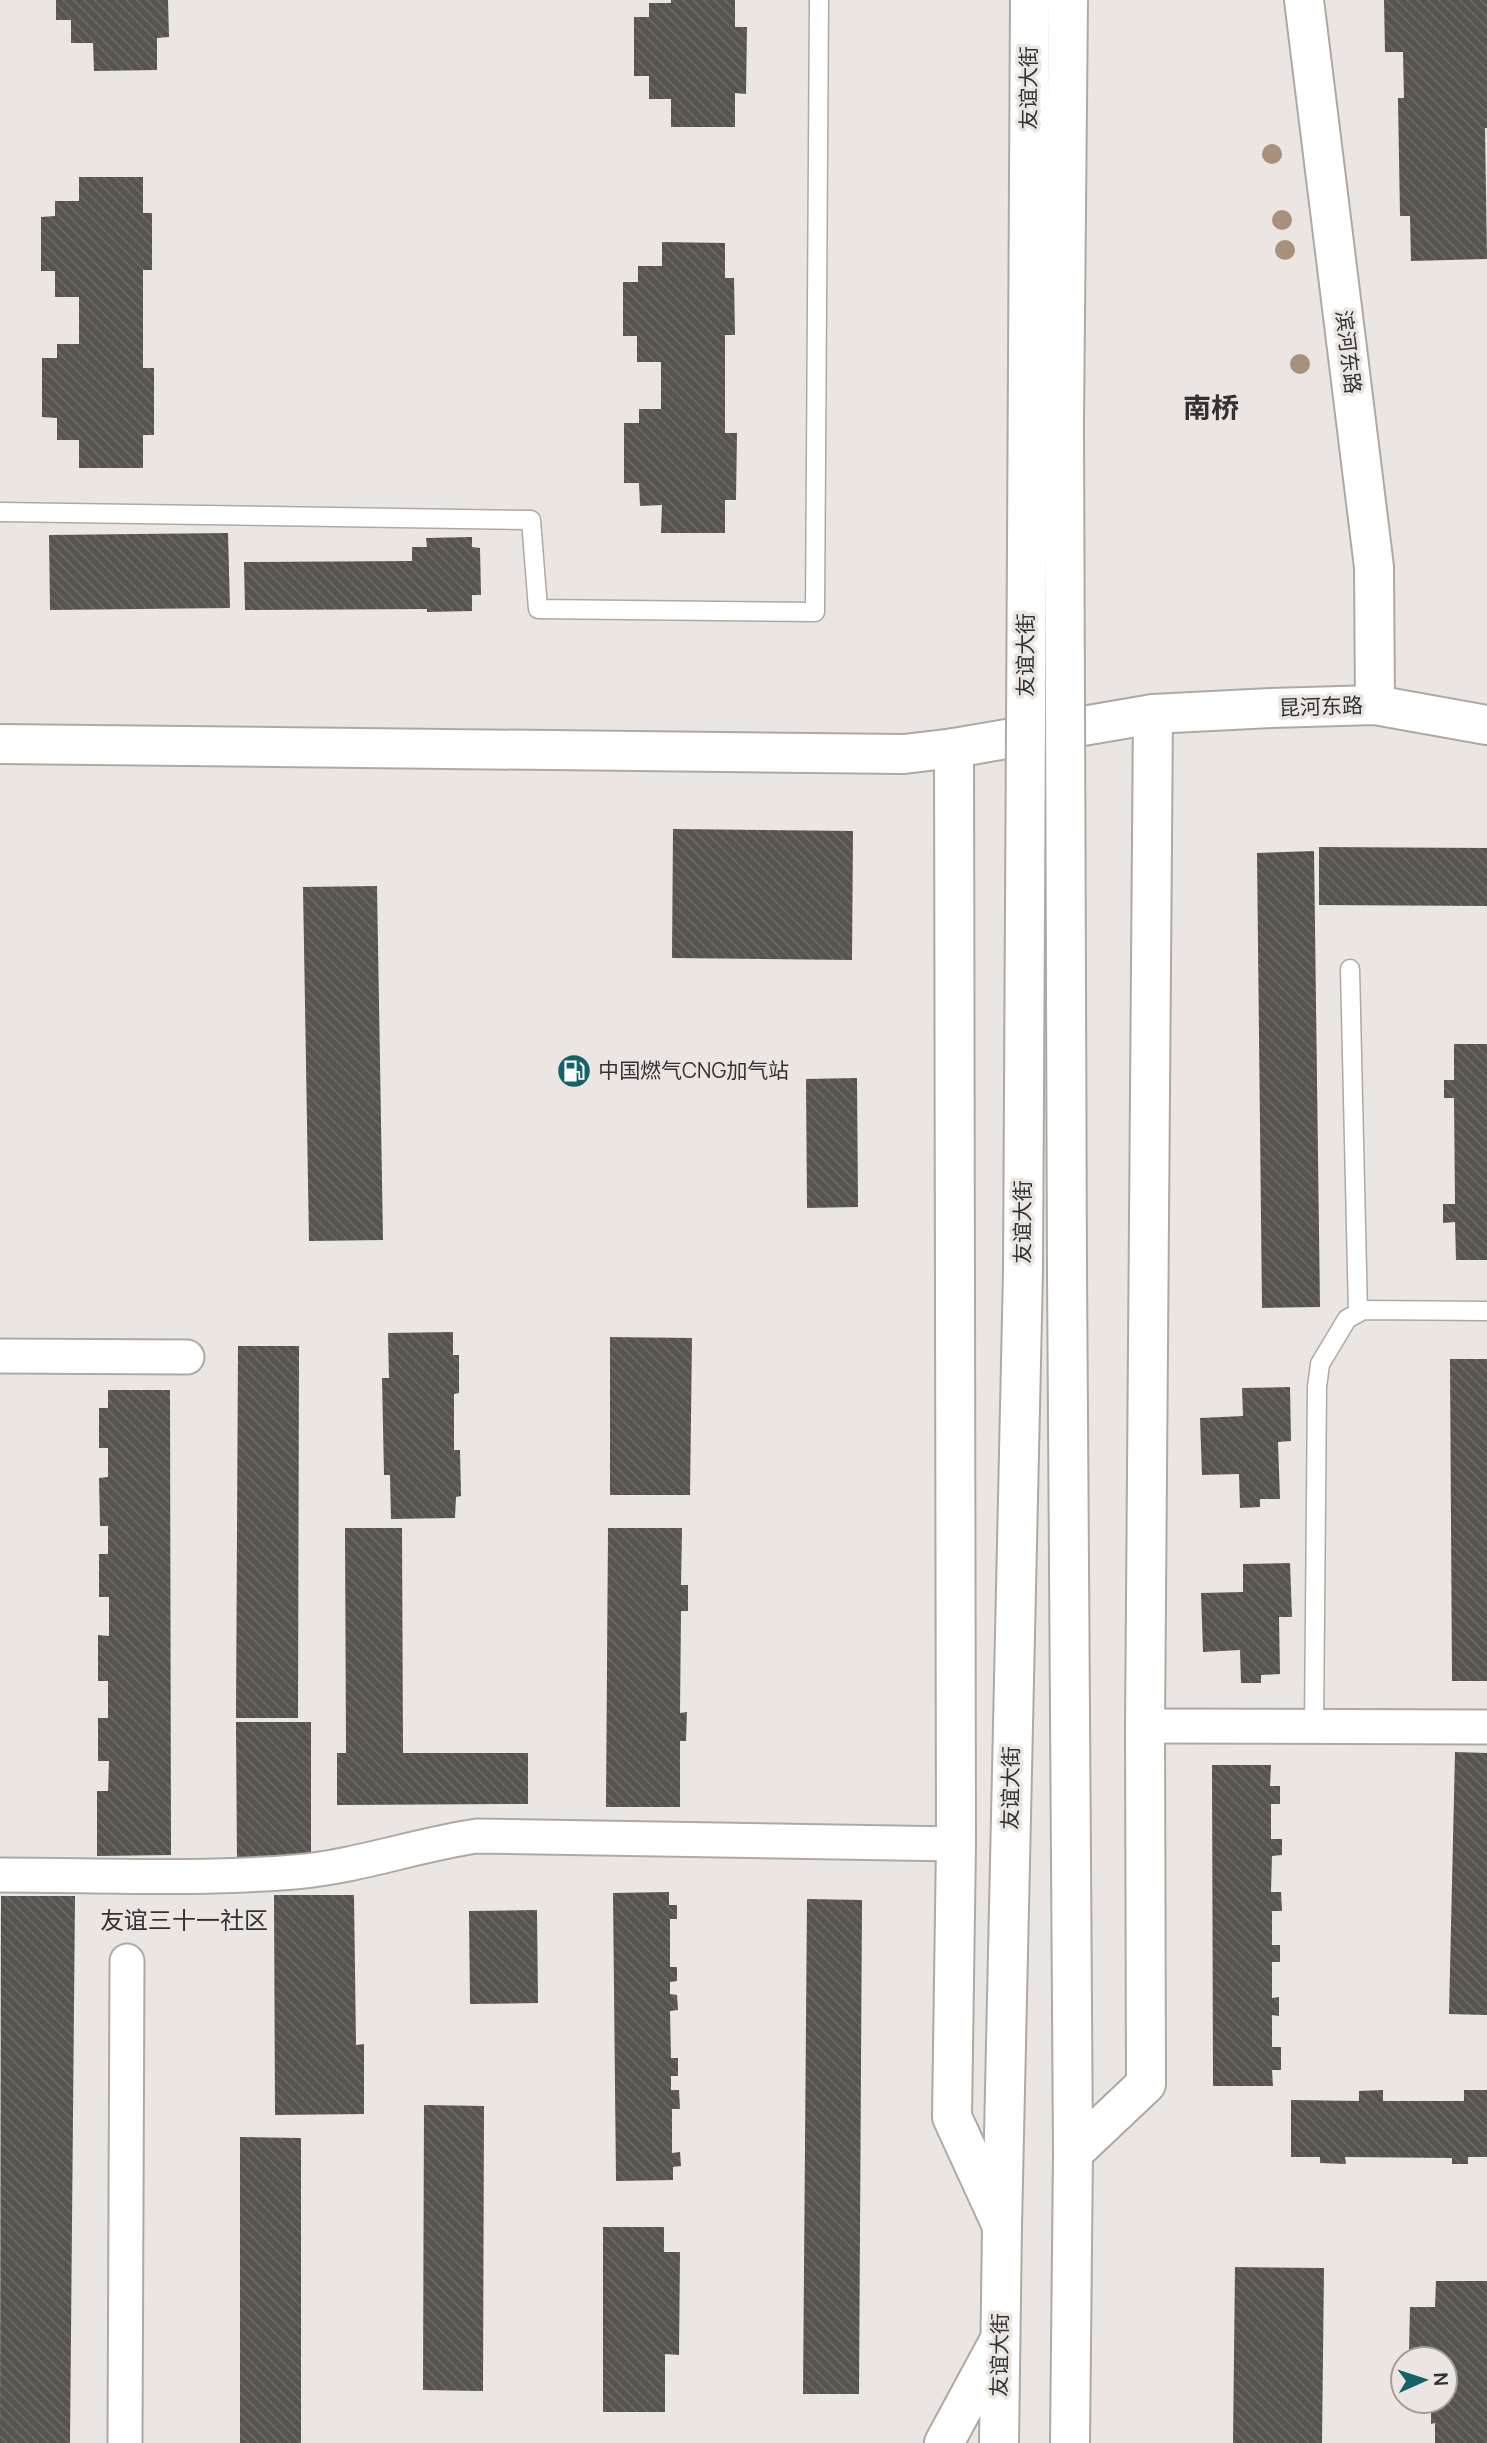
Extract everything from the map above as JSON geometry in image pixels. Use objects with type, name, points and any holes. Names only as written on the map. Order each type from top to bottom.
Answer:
[{"type":"street","name":"友谊大街","points":[[999,2443],[1023,1271],[1030,0]]},
{"type":"street","name":"友谊大街","points":[[1068,0],[1064,422],[1073,2153],[1070,2443]]},
{"type":"street","name":"滨河东路","points":[[1304,0],[1374,566],[1375,705]]},
{"type":"street","name":"昆河东路","points":[[0,744],[904,754],[1153,714],[1375,705],[1487,725]]},
{"type":"street","points":[[1073,2153],[1146,2084],[1145,1726],[1153,714]]},
{"type":"street","points":[[954,748],[956,1844],[952,2117],[1002,2226]]},
{"type":"street","points":[[0,1356],[187,1357]]},
{"type":"street","points":[[1145,1726],[1487,1727]]},
{"type":"street","points":[[0,1875],[293,1872],[349,1865],[440,1841],[477,1836],[956,1844]]},
{"type":"street","points":[[125,2443],[127,1961]]},
{"type":"street","points":[[944,2443],[1000,2338]]},
{"type":"lane","points":[[0,512],[531,520],[538,609],[815,612],[819,0]]},
{"type":"lane","points":[[1350,969],[1357,1313]]},
{"type":"lane","points":[[1314,1727],[1317,1387],[1320,1364],[1347,1319],[1363,1310],[1487,1311]]},
{"type":"building","points":[[56,0],[168,0],[169,37],[157,38],[157,70],[94,71],[93,43],[71,43],[71,20],[56,20]]},
{"type":"building","points":[[671,0],[735,0],[735,27],[747,27],[746,94],[735,93],[735,127],[671,127],[671,99],[649,99],[649,76],[634,76],[634,17],[649,17],[649,3],[671,3]]},
{"type":"building","points":[[1384,0],[1487,0],[1487,259],[1411,261],[1410,216],[1400,216],[1398,98],[1404,98],[1403,52],[1385,52]]},
{"type":"building","points":[[79,177],[143,177],[143,213],[152,213],[152,270],[143,270],[143,368],[154,368],[154,435],[143,435],[143,468],[79,468],[79,440],[57,440],[57,418],[42,417],[42,358],[57,358],[57,344],[79,344],[79,297],[55,297],[55,271],[41,271],[41,217],[55,216],[55,201],[79,201]]},
{"type":"building","points":[[662,242],[725,243],[725,278],[734,278],[735,335],[725,335],[725,433],[737,433],[736,500],[725,500],[725,533],[661,533],[662,505],[640,506],[639,483],[624,483],[624,423],[639,423],[639,409],[661,409],[661,362],[637,362],[637,336],[623,336],[623,282],[638,282],[638,266],[662,266]]},
{"type":"building","points":[[228,533],[230,608],[50,610],[49,535]]},
{"type":"building","points":[[472,537],[472,547],[480,548],[481,595],[472,595],[472,611],[245,610],[244,562],[412,561],[412,547],[427,547],[426,538]]},
{"type":"building","points":[[673,829],[853,831],[852,960],[672,958]]},
{"type":"building","points":[[1319,847],[1487,848],[1487,906],[1319,905]]},
{"type":"building","points":[[1314,851],[1320,1307],[1262,1308],[1257,853]]},
{"type":"building","points":[[377,886],[383,1240],[309,1241],[303,887]]},
{"type":"building","points":[[1454,1044],[1487,1044],[1487,1260],[1456,1260],[1455,1222],[1443,1223],[1443,1204],[1455,1204],[1454,1098],[1444,1098],[1444,1080],[1454,1080]]},
{"type":"building","points":[[857,1078],[858,1207],[807,1208],[806,1079]]},
{"type":"building","points":[[453,1332],[453,1355],[459,1355],[459,1393],[454,1394],[454,1450],[460,1450],[461,1496],[456,1497],[455,1518],[391,1519],[390,1475],[384,1475],[382,1378],[389,1378],[388,1333]]},
{"type":"building","points":[[610,1337],[692,1338],[690,1495],[610,1495]]},
{"type":"building","points":[[238,1346],[299,1346],[298,1718],[236,1718]]},
{"type":"building","points":[[1450,1359],[1487,1359],[1487,1681],[1452,1681]]},
{"type":"building","points":[[1290,1387],[1291,1441],[1278,1442],[1280,1499],[1260,1499],[1260,1507],[1240,1508],[1239,1474],[1202,1475],[1200,1418],[1243,1416],[1242,1388]]},
{"type":"building","points":[[108,1390],[170,1390],[171,1855],[97,1856],[97,1791],[108,1791],[109,1761],[98,1761],[98,1718],[108,1718],[108,1681],[98,1681],[98,1635],[109,1636],[109,1597],[99,1597],[99,1554],[108,1554],[108,1526],[100,1526],[99,1478],[108,1477],[108,1448],[99,1448],[99,1408],[108,1408]]},
{"type":"building","points":[[345,1528],[402,1528],[403,1753],[528,1753],[528,1804],[337,1805],[337,1753],[346,1753]]},
{"type":"building","points":[[608,1528],[682,1528],[681,1585],[688,1585],[688,1611],[681,1611],[680,1713],[687,1712],[686,1741],[680,1741],[680,1807],[606,1807]]},
{"type":"building","points":[[1290,1563],[1292,1617],[1279,1617],[1280,1674],[1261,1675],[1261,1683],[1241,1683],[1240,1650],[1203,1652],[1201,1593],[1243,1592],[1243,1564]]},
{"type":"building","points":[[236,1722],[311,1722],[311,1864],[237,1864]]},
{"type":"building","points":[[1455,1752],[1487,1753],[1487,2015],[1449,2014]]},
{"type":"building","points":[[1212,1765],[1271,1765],[1270,1786],[1280,1786],[1280,1804],[1271,1804],[1271,1839],[1282,1839],[1282,1855],[1272,1856],[1271,1892],[1281,1892],[1282,1911],[1272,1911],[1272,1945],[1280,1945],[1280,1962],[1272,1962],[1272,1998],[1279,1997],[1279,2016],[1272,2015],[1272,2047],[1281,2047],[1281,2070],[1272,2070],[1273,2086],[1213,2086]]},
{"type":"building","points":[[669,1892],[669,1905],[677,1905],[677,1919],[670,1919],[670,1967],[677,1967],[677,1981],[670,1982],[670,1994],[677,1995],[678,2010],[670,2011],[671,2058],[678,2058],[678,2076],[671,2076],[671,2090],[679,2090],[680,2109],[672,2109],[672,2153],[680,2152],[681,2166],[673,2167],[673,2180],[616,2181],[613,1893]]},
{"type":"building","points":[[274,1895],[354,1895],[356,2045],[364,2044],[364,2114],[275,2115]]},
{"type":"building","points":[[1,1896],[75,1896],[70,2443],[0,2443]]},
{"type":"building","points":[[807,1899],[862,1900],[859,2394],[803,2394]]},
{"type":"building","points":[[537,1910],[538,2003],[470,2004],[469,1911]]},
{"type":"building","points":[[1383,2090],[1383,2101],[1464,2101],[1464,2090],[1487,2090],[1487,2157],[1468,2157],[1468,2164],[1452,2164],[1452,2158],[1345,2157],[1346,2164],[1320,2163],[1320,2157],[1291,2157],[1291,2100],[1359,2101],[1359,2091]]},
{"type":"building","points":[[424,2105],[484,2106],[483,2391],[423,2390]]},
{"type":"building","points":[[240,2137],[301,2138],[301,2443],[240,2443]]},
{"type":"building","points":[[603,2227],[664,2227],[664,2252],[680,2252],[679,2355],[665,2354],[665,2412],[603,2412]]},
{"type":"building","points":[[1235,2267],[1324,2268],[1322,2443],[1233,2443]]},
{"type":"building","points":[[1436,2281],[1487,2281],[1487,2443],[1435,2443],[1435,2423],[1431,2424],[1431,2415],[1459,2415],[1459,2345],[1409,2345],[1410,2307],[1435,2307]]},
{"type":"place","name":"中国燃气CNG加气站","points":[[574,1071]]},
{"type":"district","name":"南桥","points":[[1211,408]]},
{"type":"district","name":"友谊三十一社区","points":[[184,1921]]}]
